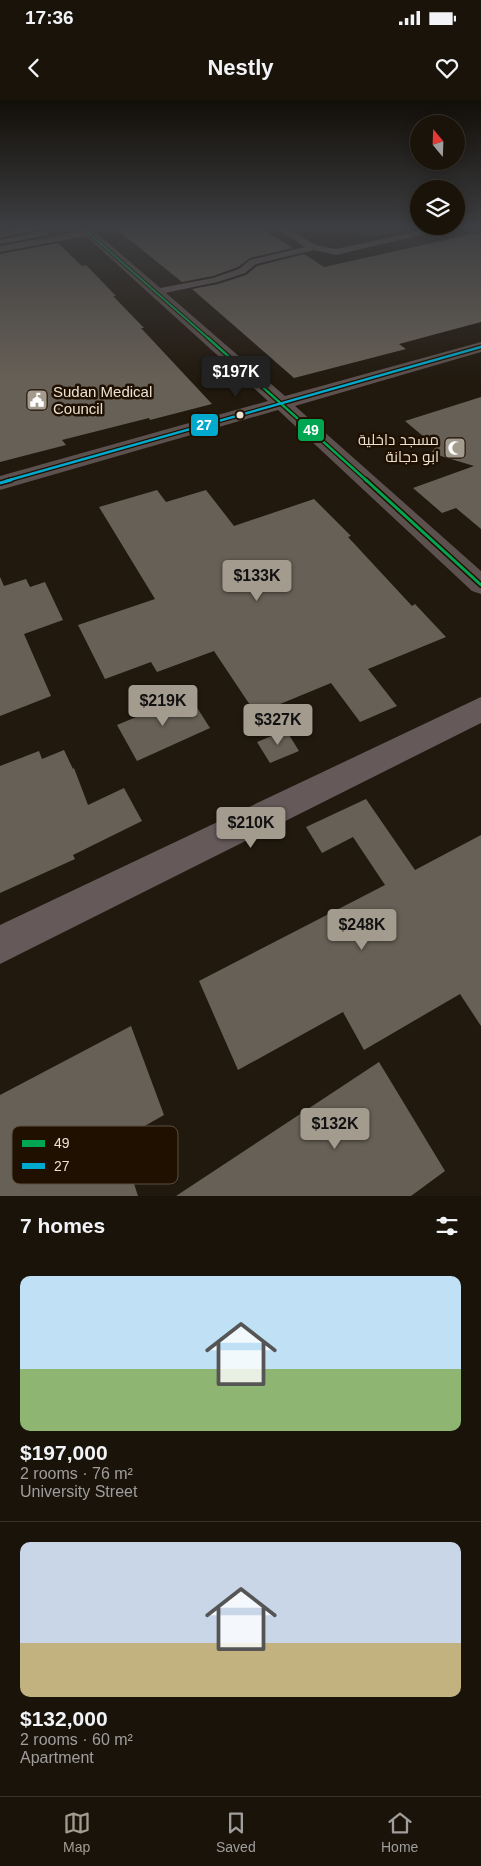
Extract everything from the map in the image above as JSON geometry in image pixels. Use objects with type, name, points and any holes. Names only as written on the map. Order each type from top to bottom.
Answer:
[{"type":"street","points":[[140,279],[481,584]]},
{"type":"street","points":[[0,482],[481,347]]},
{"type":"street","points":[[0,945],[481,708]]},
{"type":"lane","points":[[155,292],[218,279]]},
{"type":"building","points":[[0,279],[100,279],[144,328],[141,328],[212,404],[62,440],[66,445],[0,462]]},
{"type":"building","points":[[178,279],[197,279],[182,282]]},
{"type":"building","points":[[233,279],[481,279],[481,322],[399,344],[406,349],[294,378],[192,289]]},
{"type":"building","points":[[481,397],[481,529],[456,508],[442,513],[413,488],[474,466],[431,453],[436,447],[405,421]]},
{"type":"building","points":[[157,490],[166,502],[206,490],[234,526],[314,499],[351,536],[348,537],[412,606],[415,604],[446,637],[368,669],[397,706],[360,722],[331,683],[256,714],[214,651],[157,672],[151,662],[105,679],[78,625],[155,599],[99,507]]},
{"type":"building","points":[[0,577],[4,586],[26,579],[30,587],[45,582],[63,620],[24,634],[51,696],[0,716]]},
{"type":"building","points":[[189,695],[210,728],[137,761],[117,725]]},
{"type":"building","points":[[286,730],[299,751],[270,763],[257,742]]},
{"type":"building","points":[[64,750],[74,768],[88,805],[124,788],[142,821],[73,855],[75,859],[0,893],[0,766],[39,751],[42,759]]},
{"type":"building","points":[[366,799],[415,870],[481,835],[481,1026],[460,994],[364,1050],[343,1012],[238,1070],[199,981],[385,885],[353,837],[322,853],[306,827]]},
{"type":"building","points":[[131,1026],[164,1115],[145,1126],[12,1126],[12,1184],[134,1184],[138,1196],[0,1196],[0,1095]]},
{"type":"building","points":[[379,1062],[445,1171],[411,1196],[176,1196]]},
{"type":"transit line","name":"49","points":[[141,279],[281,403],[481,585]]},
{"type":"transit line","name":"27","points":[[0,483],[481,347]]},
{"type":"place","name":"Sudan Medical Council","points":[[37,400]]},
{"type":"place","name":"مسجد داخلية ابو دجانة","points":[[455,448]]}]
